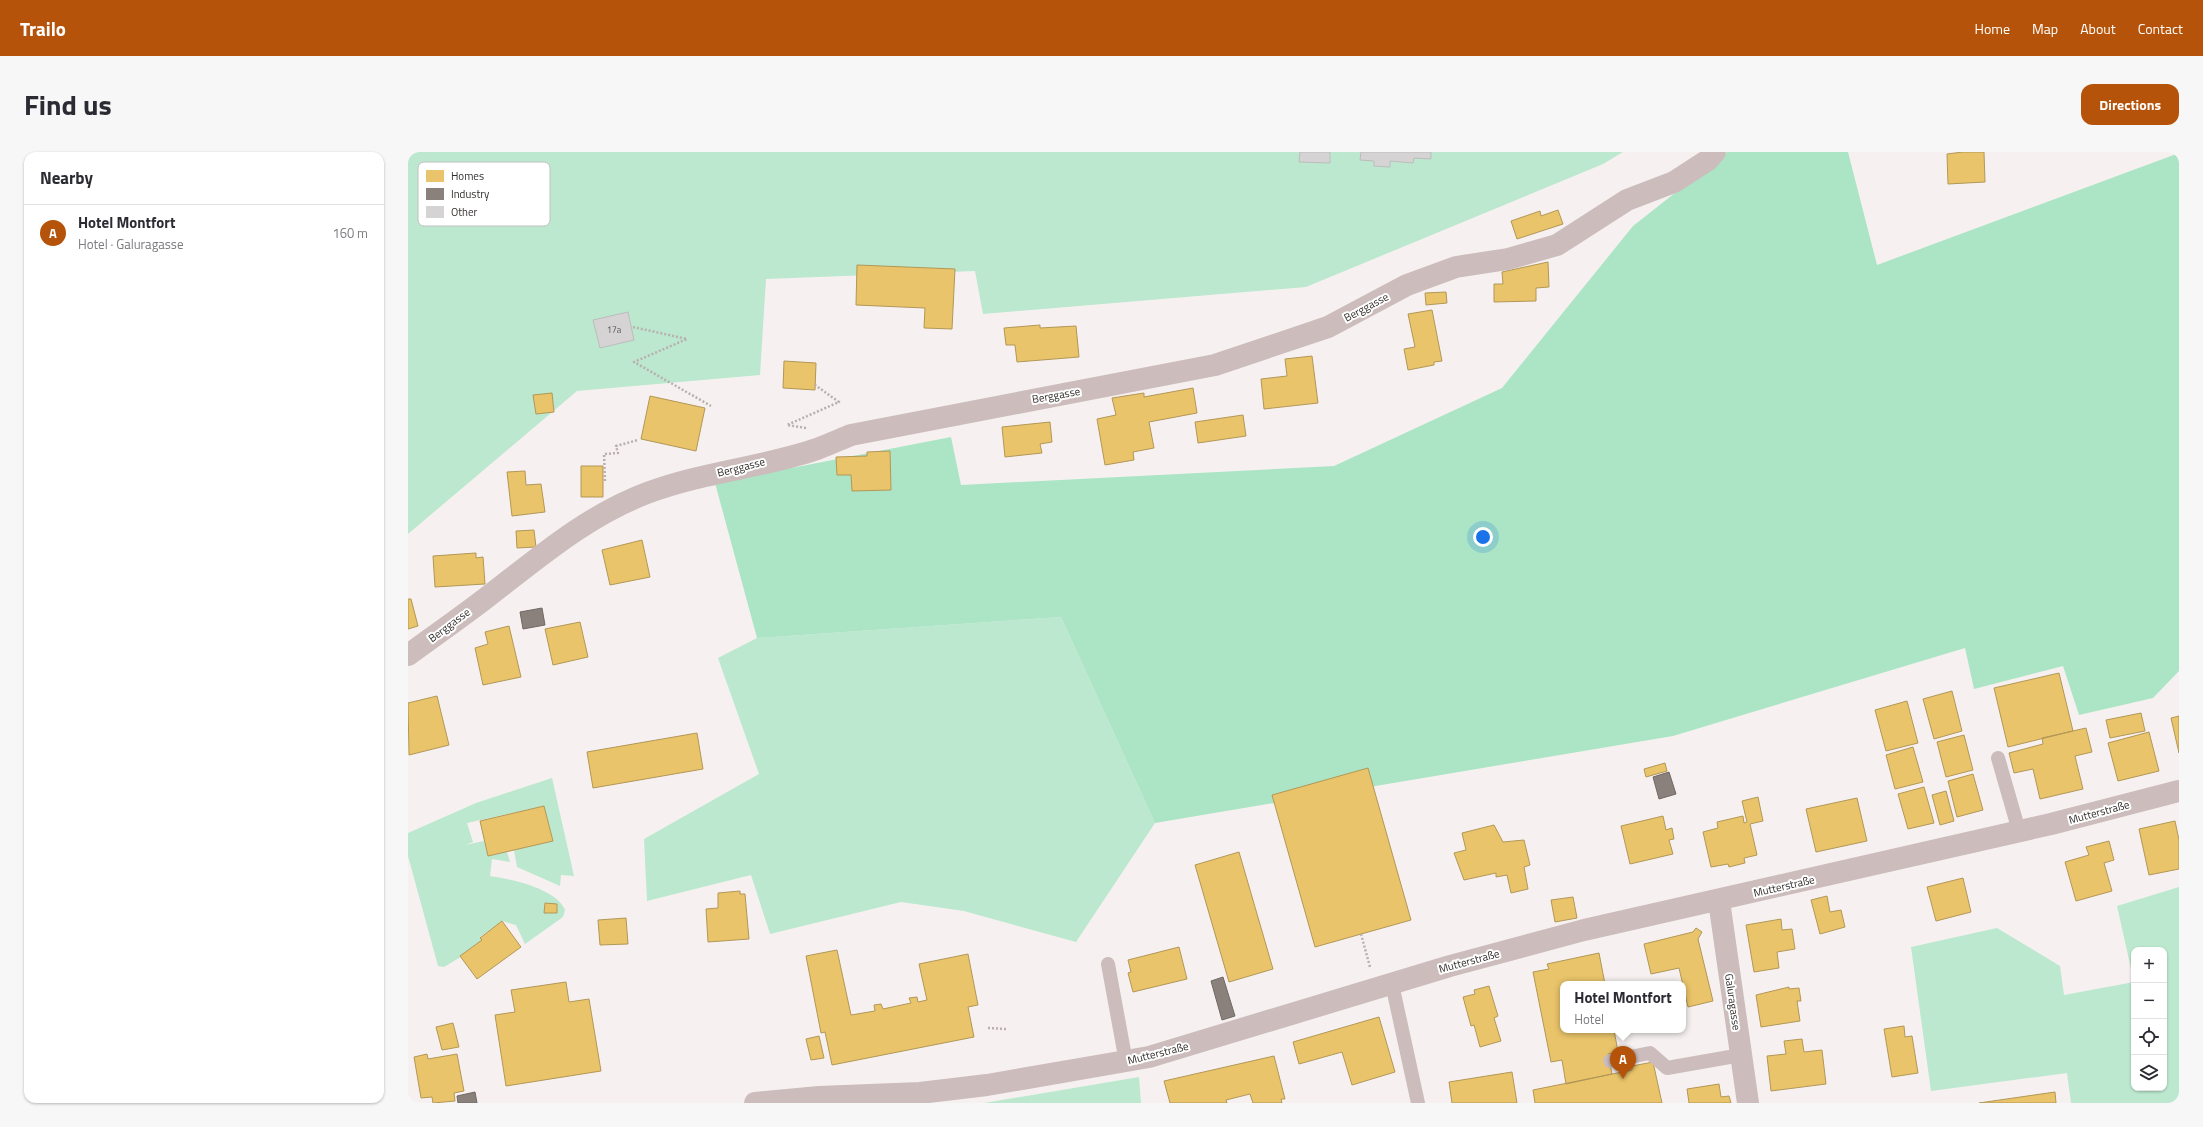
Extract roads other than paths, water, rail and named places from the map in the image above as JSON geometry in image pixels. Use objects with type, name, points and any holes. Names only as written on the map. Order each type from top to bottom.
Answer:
[{"type":"street","name":"Berggasse","points":[[408,655],[486,598],[518,571],[581,526],[612,508],[648,492],[674,484],[816,449],[851,435],[1215,365],[1328,327],[1407,285],[1456,267],[1508,259],[1557,245],[1627,200],[1674,182],[1708,160],[1715,152]]},
{"type":"street","name":"Mutterstraße","points":[[755,1103],[847,1100],[920,1093],[987,1085],[1149,1057],[1268,1023],[1384,986],[1584,930],[1719,901],[2019,831],[2179,791]]},
{"type":"street","name":"Galuragasse","points":[[1719,901],[1748,1103]]},
{"type":"lane","points":[[1998,758],[2019,831]]},
{"type":"lane","points":[[1108,964],[1126,1062]]},
{"type":"lane","points":[[1384,986],[1418,1103]]},
{"type":"lane","points":[[1610,1061],[1650,1052],[1667,1068],[1741,1055]]},
{"type":"place","name":"Hotel Montfort","points":[[1623,1079]]}]
